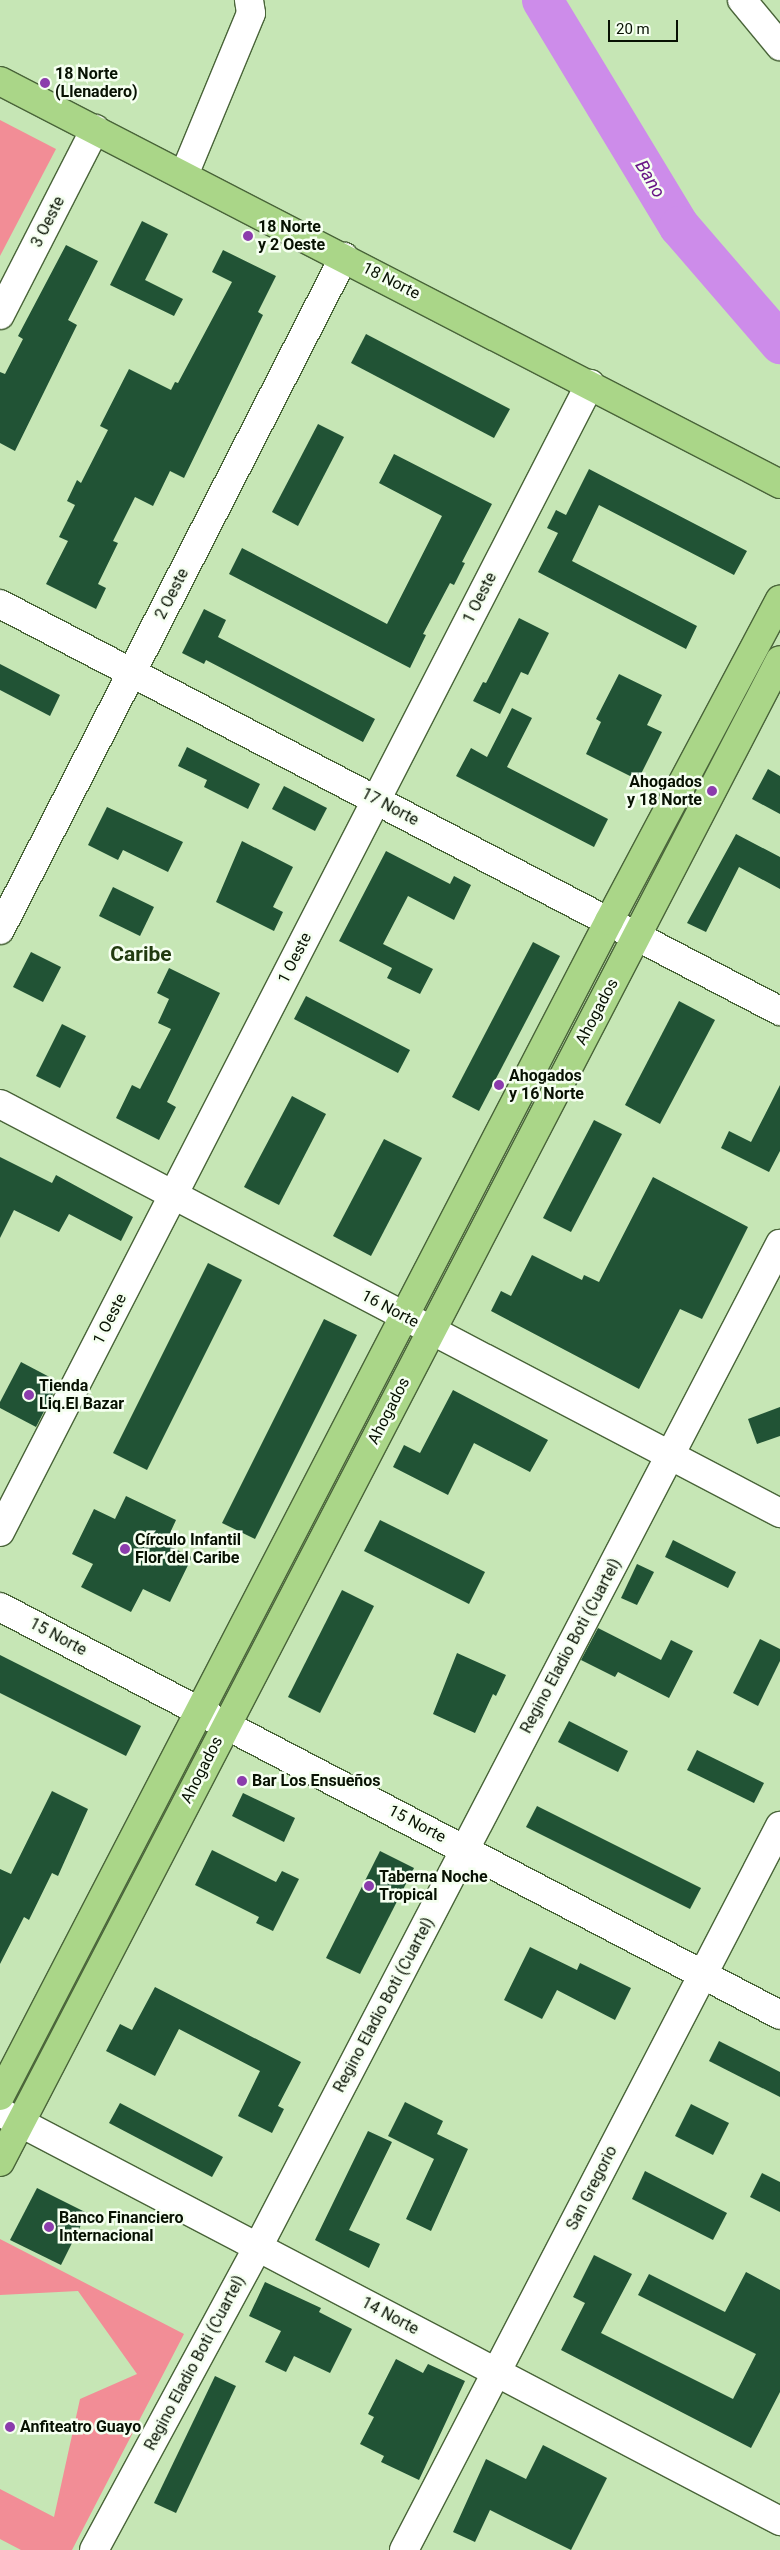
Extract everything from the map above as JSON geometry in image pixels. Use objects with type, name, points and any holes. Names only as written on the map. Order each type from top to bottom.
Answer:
[{"type":"main road","name":"18 Norte","points":[[0,81],[590,384],[780,484]]},
{"type":"main road","name":"Ahogados","points":[[0,2096],[406,1317],[609,921],[780,600]]},
{"type":"main road","name":"Ahogados","points":[[0,2162],[10,2117],[226,1724],[780,660]]},
{"type":"street","points":[[184,175],[251,13],[249,0]]},
{"type":"street","points":[[742,0],[780,46]]},
{"type":"street","name":"3 Oeste","points":[[0,316],[96,129]]},
{"type":"street","name":"2 Oeste","points":[[0,930],[344,257]]},
{"type":"street","name":"1 Oeste","points":[[0,1532],[590,384]]},
{"type":"street","name":"17 Norte","points":[[0,604],[780,1011]]},
{"type":"street","name":"16 Norte","points":[[0,1104],[780,1513]]},
{"type":"street","name":"Regino Eladio Boti (Cuartel)","points":[[94,2550],[258,2247],[780,1244]]},
{"type":"street","name":"15 Norte","points":[[0,1607],[780,2015]]},
{"type":"street","name":"San Gregorio","points":[[404,2550],[780,1826]]},
{"type":"street","name":"14 Norte","points":[[10,2117],[780,2521]]},
{"type":"shaded area","points":[[0,120],[56,149],[0,256]]},
{"type":"shaded area","points":[[0,2239],[184,2334],[72,2550],[21,2550],[0,2539],[0,2489],[54,2517],[80,2399],[137,2374],[78,2291],[0,2295]]},
{"type":"building","points":[[142,221],[168,234],[145,280],[183,299],[174,316],[110,285]]},
{"type":"building","points":[[66,245],[98,261],[68,320],[77,325],[15,451],[0,443],[0,372],[5,374],[23,339],[18,336]]},
{"type":"building","points":[[223,250],[276,276],[258,312],[263,315],[184,478],[170,471],[153,506],[135,497],[113,541],[118,543],[98,584],[106,588],[96,609],[46,584],[68,541],[59,537],[75,505],[67,501],[77,480],[81,483],[108,430],[100,426],[129,369],[171,390],[175,382],[178,383],[232,282],[212,272]]},
{"type":"building","points":[[366,334],[510,409],[494,438],[351,363]]},
{"type":"building","points":[[318,424],[344,437],[298,526],[272,512]]},
{"type":"building","points":[[394,454],[492,504],[462,562],[465,563],[454,585],[450,583],[423,634],[426,635],[410,668],[229,574],[242,548],[387,624],[442,516],[379,483]]},
{"type":"building","points":[[589,469],[747,551],[734,575],[599,505],[572,561],[697,626],[686,649],[538,572],[558,533],[547,528],[556,510],[566,515]]},
{"type":"building","points":[[204,609],[226,620],[218,637],[375,719],[363,742],[206,660],[204,664],[182,653]]},
{"type":"building","points":[[519,618],[549,633],[528,675],[521,672],[500,714],[473,701],[483,682],[486,683]]},
{"type":"building","points":[[0,664],[60,695],[50,716],[0,690]]},
{"type":"building","points":[[619,674],[662,695],[647,725],[662,732],[638,780],[586,754],[601,722],[596,719]]},
{"type":"building","points":[[512,708],[532,718],[507,767],[608,819],[594,847],[456,776],[471,748],[487,757]]},
{"type":"building","points":[[187,747],[260,784],[248,809],[204,787],[207,780],[178,766]]},
{"type":"building","points":[[768,769],[780,776],[780,814],[752,799]]},
{"type":"building","points":[[284,786],[327,808],[315,831],[272,809]]},
{"type":"building","points":[[107,807],[183,842],[168,872],[123,850],[118,860],[88,845]]},
{"type":"building","points":[[736,834],[780,857],[780,889],[739,867],[706,932],[687,923]]},
{"type":"building","points":[[242,841],[293,867],[273,907],[283,912],[274,931],[216,902]]},
{"type":"building","points":[[386,851],[450,884],[454,876],[471,885],[454,920],[408,896],[383,944],[433,969],[420,994],[387,978],[392,968],[339,941]]},
{"type":"building","points":[[113,887],[154,907],[140,936],[99,916]]},
{"type":"building","points":[[533,942],[560,956],[479,1111],[452,1097]]},
{"type":"building","points":[[31,952],[61,967],[43,1002],[13,987]]},
{"type":"building","points":[[169,968],[220,993],[167,1102],[176,1107],[159,1140],[116,1118],[132,1085],[140,1089],[171,1029],[158,1023],[169,999],[157,993]]},
{"type":"building","points":[[306,996],[410,1050],[398,1073],[294,1019]]},
{"type":"building","points":[[679,1001],[715,1020],[660,1124],[625,1105]]},
{"type":"building","points":[[62,1024],[86,1036],[60,1088],[36,1076]]},
{"type":"building","points":[[780,1085],[780,1151],[769,1172],[721,1148],[729,1131],[751,1142]]},
{"type":"building","points":[[292,1096],[326,1114],[279,1205],[244,1187]]},
{"type":"building","points":[[594,1120],[622,1134],[571,1232],[543,1218]]},
{"type":"building","points":[[384,1139],[422,1158],[371,1256],[333,1236]]},
{"type":"building","points":[[0,1157],[52,1183],[56,1175],[133,1217],[121,1241],[69,1214],[59,1232],[14,1210],[0,1238]]},
{"type":"building","points":[[653,1177],[748,1227],[702,1319],[680,1309],[639,1389],[491,1311],[501,1291],[511,1296],[532,1255],[582,1280],[584,1275],[599,1282]]},
{"type":"building","points":[[208,1263],[242,1280],[147,1470],[113,1453]]},
{"type":"building","points":[[324,1319],[357,1335],[255,1539],[222,1523]]},
{"type":"building","points":[[21,1362],[59,1382],[36,1427],[0,1408],[0,1402]]},
{"type":"building","points":[[453,1390],[548,1440],[530,1472],[474,1443],[448,1495],[393,1467],[404,1445],[420,1453]]},
{"type":"building","points":[[780,1407],[780,1436],[757,1444],[748,1419]]},
{"type":"building","name":"Círculo Infantil Flor del Caribe","points":[[126,1496],[176,1520],[165,1544],[192,1557],[170,1602],[143,1589],[131,1612],[81,1587],[93,1564],[72,1554],[94,1509],[115,1519]]},
{"type":"building","points":[[380,1520],[485,1572],[469,1604],[364,1551]]},
{"type":"building","points":[[673,1540],[736,1572],[728,1588],[665,1557]]},
{"type":"building","points":[[637,1564],[654,1572],[637,1605],[621,1598]]},
{"type":"building","points":[[342,1590],[374,1606],[320,1713],[288,1697]]},
{"type":"building","points":[[598,1628],[661,1660],[671,1640],[693,1651],[669,1698],[618,1672],[615,1677],[581,1660]]},
{"type":"building","points":[[760,1639],[780,1649],[780,1661],[758,1706],[733,1693]]},
{"type":"building","points":[[457,1653],[506,1675],[496,1696],[493,1694],[475,1733],[433,1714]]},
{"type":"building","points":[[0,1655],[141,1726],[126,1756],[0,1693]]},
{"type":"building","points":[[569,1721],[628,1751],[618,1772],[558,1742]]},
{"type":"building","points":[[697,1750],[764,1783],[754,1803],[687,1770]]},
{"type":"building","points":[[52,1791],[88,1809],[58,1876],[52,1873],[29,1920],[24,1917],[0,1964],[0,1869],[11,1874]]},
{"type":"building","points":[[243,1793],[295,1818],[284,1842],[232,1816]]},
{"type":"building","points":[[537,1806],[701,1888],[690,1909],[526,1827]]},
{"type":"building","points":[[212,1850],[276,1882],[282,1871],[299,1879],[273,1931],[256,1923],[259,1917],[195,1885]]},
{"type":"building","points":[[380,1851],[414,1868],[360,1974],[326,1958]]},
{"type":"building","points":[[530,1947],[577,1970],[580,1963],[631,1988],[615,2020],[557,1990],[542,2019],[504,2000]]},
{"type":"building","points":[[155,1987],[301,2062],[278,2106],[284,2109],[272,2133],[238,2116],[260,2071],[179,2029],[155,2076],[106,2051],[120,2024],[132,2030]]},
{"type":"building","points":[[719,2041],[780,2072],[780,2097],[709,2061]]},
{"type":"building","points":[[405,2102],[443,2121],[437,2134],[468,2149],[431,2231],[406,2219],[434,2159],[388,2136]]},
{"type":"building","points":[[120,2103],[223,2157],[212,2177],[109,2123]]},
{"type":"building","points":[[691,2104],[729,2123],[713,2155],[675,2136]]},
{"type":"building","points":[[368,2131],[392,2142],[349,2230],[380,2244],[369,2268],[315,2240]]},
{"type":"building","points":[[645,2171],[727,2213],[713,2240],[632,2199]]},
{"type":"building","points":[[762,2173],[780,2182],[780,2212],[750,2197]]},
{"type":"building","name":"Banco Financiero Internacional","points":[[37,2188],[87,2213],[61,2265],[10,2240]]},
{"type":"building","points":[[594,2255],[632,2274],[601,2333],[733,2399],[756,2354],[638,2295],[649,2274],[725,2312],[746,2272],[780,2290],[780,2392],[751,2448],[561,2350],[585,2303],[573,2297]]},
{"type":"building","points":[[265,2282],[321,2308],[319,2312],[352,2329],[330,2373],[294,2356],[286,2372],[265,2362],[281,2331],[249,2316]]},
{"type":"building","points":[[396,2359],[423,2373],[428,2364],[465,2381],[419,2480],[381,2462],[384,2456],[360,2444],[374,2417],[368,2414]]},
{"type":"building","points":[[215,2376],[236,2386],[176,2513],[154,2503]]},
{"type":"building","points":[[543,2445],[607,2478],[571,2550],[490,2510],[475,2542],[453,2532],[486,2459],[526,2479]]},
{"type":"waterway","name":"Bano","points":[[542,0],[679,226],[780,343]]},
{"type":"place","name":"18 Norte (Llenadero)","points":[[45,83]]},
{"type":"place","name":"18 Norte y 2 Oeste","points":[[248,236]]},
{"type":"place","name":"Ahogados y 18 Norte","points":[[712,791]]},
{"type":"place","name":"Ahogados y 16 Norte","points":[[499,1085]]},
{"type":"place","name":"Tienda Liq.El Bazar","points":[[29,1395]]},
{"type":"place","name":"Círculo Infantil Flor del Caribe","points":[[125,1549]]},
{"type":"place","name":"Bar Los Ensueños","points":[[242,1781]]},
{"type":"place","name":"Taberna Noche Tropical","points":[[369,1886]]},
{"type":"place","name":"Banco Financiero Internacional","points":[[49,2227]]},
{"type":"place","name":"Anfiteatro Guayo","points":[[10,2427]]},
{"type":"district","name":"Caribe","points":[[141,954]]}]
